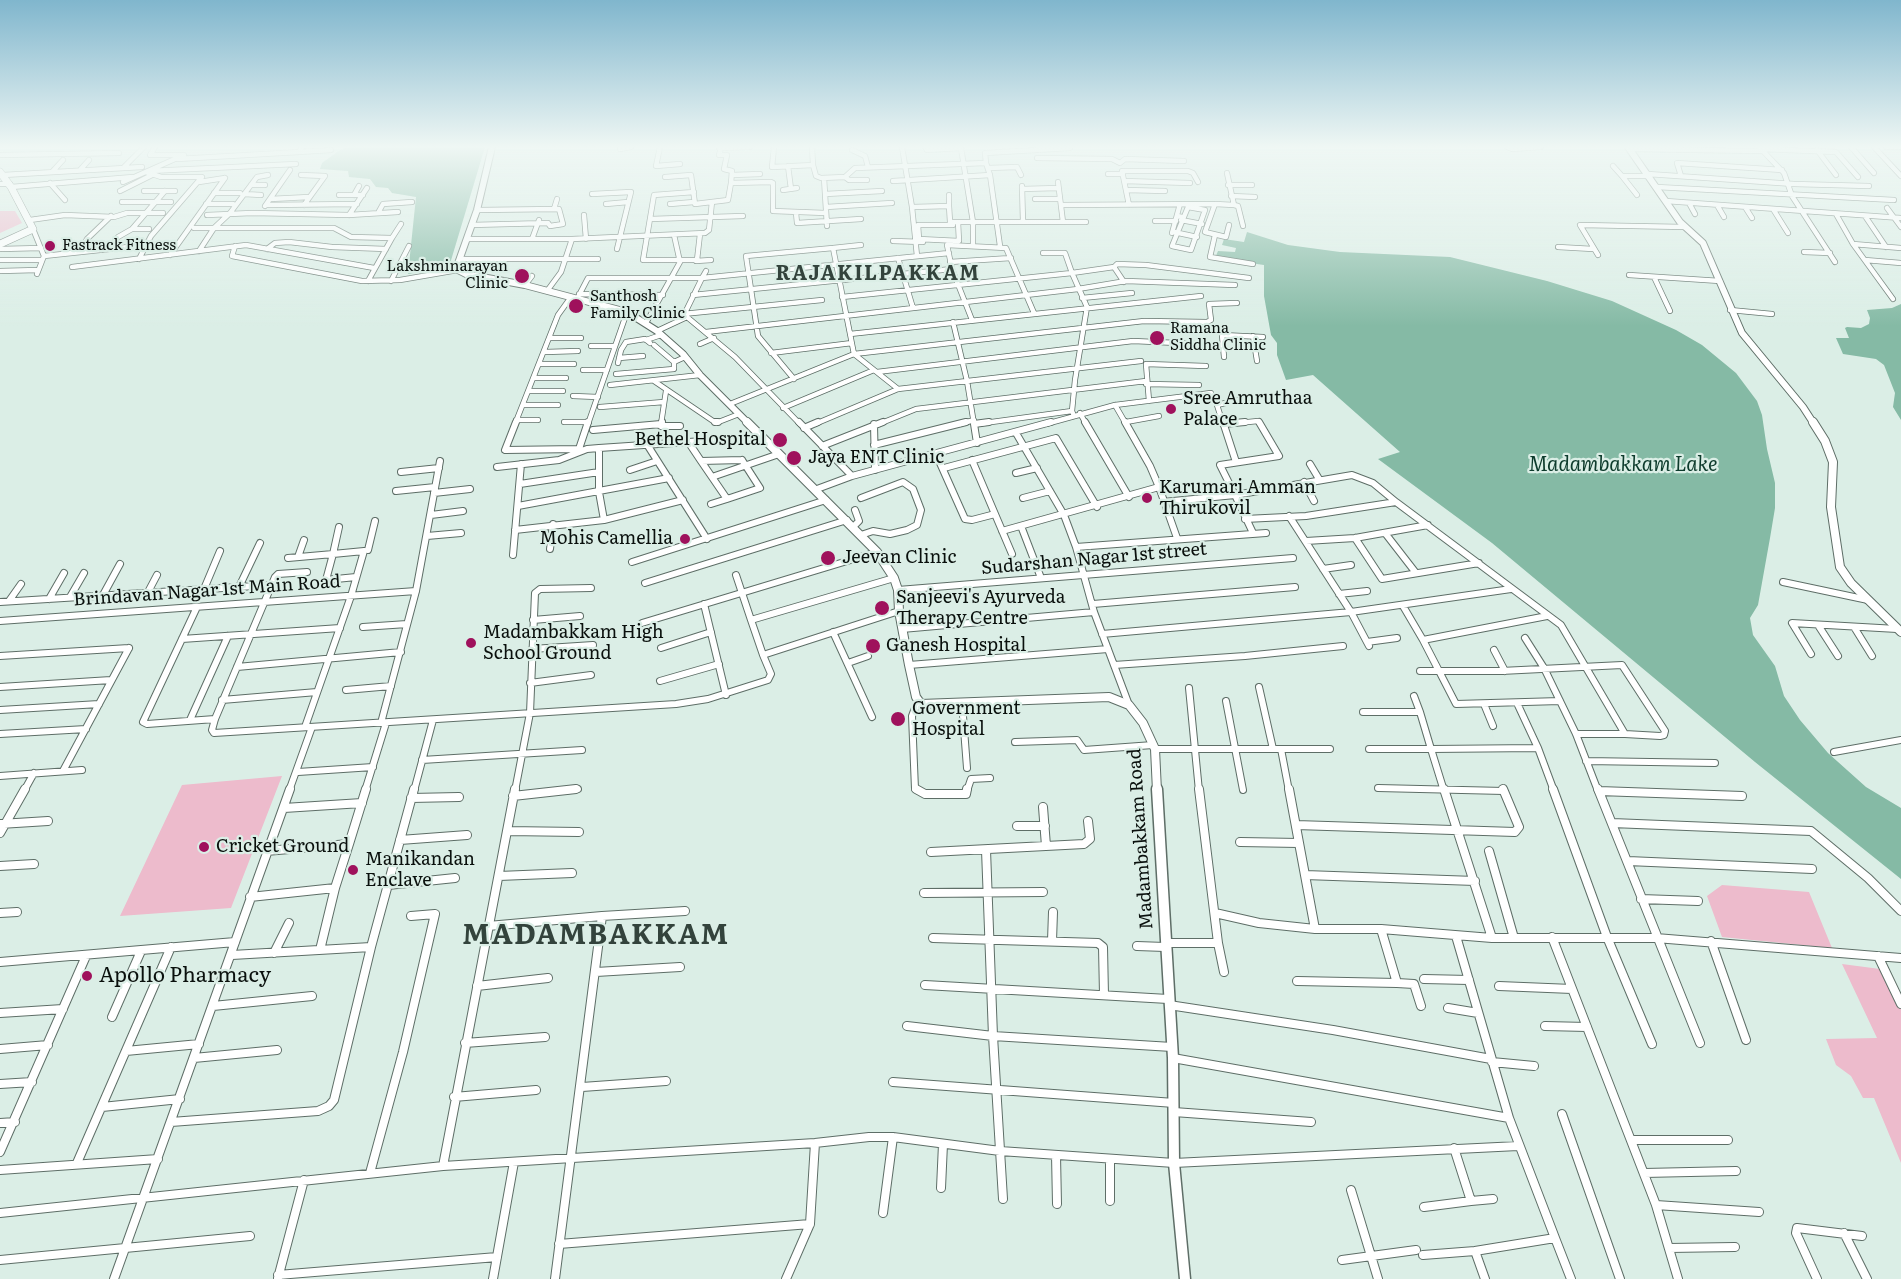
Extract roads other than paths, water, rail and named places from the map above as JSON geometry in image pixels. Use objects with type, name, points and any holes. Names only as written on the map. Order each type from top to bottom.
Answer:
[{"type":"main road","points":[[22,207],[31,224]]},
{"type":"main road","points":[[0,237],[31,224]]},
{"type":"main road","points":[[0,244],[31,224]]},
{"type":"street","points":[[109,249],[118,237],[132,229],[152,207]]},
{"type":"street","points":[[139,259],[147,245],[179,207]]},
{"type":"street","points":[[170,255],[204,207]]},
{"type":"street","points":[[199,251],[214,228],[234,207]]},
{"type":"street","points":[[265,213],[266,207]]},
{"type":"street","points":[[297,214],[302,207]]},
{"type":"street","points":[[349,215],[355,207]]},
{"type":"street","points":[[378,213],[382,207]]},
{"type":"street","points":[[458,270],[478,207]]},
{"type":"street","points":[[617,249],[627,207]]},
{"type":"street","points":[[652,207],[644,262],[711,260]]},
{"type":"street","points":[[468,239],[586,239],[700,234],[708,232],[712,207]]},
{"type":"street","points":[[773,207],[773,211],[779,213],[826,213]]},
{"type":"street","points":[[827,224],[826,207],[831,207]]},
{"type":"street","points":[[917,256],[912,207],[924,207]]},
{"type":"street","points":[[949,207],[950,222]]},
{"type":"street","points":[[971,207],[972,245]]},
{"type":"street","points":[[995,207],[1000,246]]},
{"type":"street","points":[[1023,207],[1023,222]]},
{"type":"street","points":[[1061,207],[1063,222]]},
{"type":"street","points":[[1179,219],[1180,207]]},
{"type":"street","points":[[1214,207],[1205,232],[1226,237],[1228,225]]},
{"type":"street","points":[[1239,207],[1243,226]]},
{"type":"street","points":[[1670,207],[1685,227],[1703,243],[1730,310],[1748,343],[1803,407],[1825,441],[1833,462],[1832,507],[1840,567],[1846,578],[1899,630]]},
{"type":"street","points":[[1691,207],[1695,214]]},
{"type":"street","points":[[1718,207],[1724,217]]},
{"type":"street","points":[[1741,207],[1901,219]]},
{"type":"street","points":[[1745,207],[1752,218]]},
{"type":"street","points":[[1799,207],[1835,262]]},
{"type":"street","points":[[1185,208],[1203,208],[1206,213],[1191,250],[1172,246],[1179,219],[1185,208]]},
{"type":"street","points":[[1887,208],[1901,227]]},
{"type":"street","points":[[471,225],[538,222],[550,226],[562,225],[557,209]]},
{"type":"street","points":[[477,210],[568,209]]},
{"type":"street","points":[[1773,209],[1788,233]]},
{"type":"street","points":[[207,215],[230,213],[349,215],[398,212]]},
{"type":"street","points":[[0,271],[38,272],[43,258],[31,224],[65,215],[111,216],[163,213]]},
{"type":"street","points":[[796,213],[797,223],[827,224],[861,219]]},
{"type":"street","points":[[308,228],[318,214]]},
{"type":"street","points":[[1836,214],[1853,244],[1893,299]]},
{"type":"street","points":[[584,215],[586,239]]},
{"type":"street","points":[[79,252],[87,239],[111,216]]},
{"type":"street","points":[[650,219],[743,216]]},
{"type":"street","points":[[1865,216],[1886,247]]},
{"type":"street","points":[[1155,221],[1179,219],[1202,224]]},
{"type":"street","points":[[532,239],[538,222]]},
{"type":"street","points":[[913,222],[958,223]]},
{"type":"street","points":[[958,223],[959,241],[919,238],[918,226],[958,223],[973,222],[1086,222]]},
{"type":"street","points":[[368,281],[401,224]]},
{"type":"street","points":[[1598,255],[1580,225],[1685,227]]},
{"type":"street","points":[[194,228],[334,228],[351,237],[392,238]]},
{"type":"street","points":[[132,229],[149,229]]},
{"type":"street","points":[[1174,232],[1197,237]]},
{"type":"street","points":[[696,262],[700,234]]},
{"type":"street","points":[[646,323],[680,262],[674,235]]},
{"type":"street","points":[[1215,235],[1210,257],[1253,264]]},
{"type":"street","points":[[943,238],[947,244],[952,269],[972,320]]},
{"type":"street","points":[[548,291],[559,276],[572,239]]},
{"type":"street","points":[[893,241],[1000,246],[1008,249],[1034,313]]},
{"type":"street","points":[[267,249],[275,243],[289,242],[332,247],[386,249]]},
{"type":"street","points":[[1853,244],[1901,248]]},
{"type":"street","points":[[0,260],[43,258],[147,245]]},
{"type":"street","points":[[794,379],[758,336],[754,326],[752,289],[746,256],[861,245]]},
{"type":"street","points":[[236,246],[232,256],[368,281],[391,281],[458,270],[576,297],[627,312],[646,323],[686,357],[700,375],[877,552],[894,578],[898,590],[899,611],[909,665],[916,697],[921,704]]},
{"type":"street","points":[[72,267],[236,246],[267,249],[374,268]]},
{"type":"street","points":[[391,281],[409,246]]},
{"type":"street","points":[[1558,247],[1593,249]]},
{"type":"street","points":[[0,249],[41,248]]},
{"type":"street","points":[[833,248],[855,354],[898,389]]},
{"type":"street","points":[[1804,252],[1830,253]]},
{"type":"street","points":[[863,253],[865,261]]},
{"type":"street","points":[[627,312],[579,449],[505,450],[558,315],[576,297],[588,276],[702,278],[949,253]]},
{"type":"street","points":[[1043,253],[1065,253],[1087,307],[1082,328],[1075,389],[1075,414],[1129,497]]},
{"type":"street","points":[[460,258],[598,258]]},
{"type":"street","points":[[898,258],[914,308]]},
{"type":"street","points":[[951,262],[1011,258]]},
{"type":"street","points":[[1865,260],[1901,263]]},
{"type":"street","points":[[842,297],[1072,273],[1114,267],[1120,264],[1152,265],[1249,278]]},
{"type":"street","points":[[1114,267],[1124,282]]},
{"type":"street","points":[[693,295],[952,269]]},
{"type":"street","points":[[685,316],[706,271]]},
{"type":"street","points":[[1629,275],[1720,281]]},
{"type":"street","points":[[525,285],[532,276]]},
{"type":"street","points":[[1654,277],[1670,311]]},
{"type":"street","points":[[706,332],[966,303],[1124,282],[1235,285]]},
{"type":"street","points":[[1082,298],[1132,293]]},
{"type":"street","points":[[576,297],[663,295]]},
{"type":"street","points":[[850,333],[1201,296]]},
{"type":"street","points":[[650,342],[659,333],[685,316],[822,300]]},
{"type":"street","points":[[730,404],[855,354],[1144,321],[1207,322],[1211,320],[1209,304],[1236,303]]},
{"type":"street","points":[[1730,310],[1772,314]]},
{"type":"street","points":[[685,316],[735,357],[852,476]]},
{"type":"street","points":[[953,322],[967,381],[977,443]]},
{"type":"street","points":[[1224,357],[1221,337],[1223,334],[1263,337]]},
{"type":"street","points":[[1253,336],[1257,362]]},
{"type":"street","points":[[550,338],[581,338]]},
{"type":"street","points":[[700,344],[714,338]]},
{"type":"street","points":[[783,408],[875,371],[1133,341],[1222,345]]},
{"type":"street","points":[[616,374],[676,368],[674,362],[650,342],[626,342],[618,360],[643,356]]},
{"type":"street","points":[[771,352],[852,343]]},
{"type":"street","points":[[591,346],[615,346]]},
{"type":"street","points":[[545,352],[578,351]]},
{"type":"street","points":[[674,362],[686,357]]},
{"type":"street","points":[[804,428],[898,389],[1141,361]]},
{"type":"street","points":[[540,364],[574,364]]},
{"type":"street","points":[[1149,401],[1146,364],[1206,366]]},
{"type":"street","points":[[583,370],[607,370]]},
{"type":"street","points":[[610,385],[700,375]]},
{"type":"street","points":[[534,378],[566,378]]},
{"type":"street","points":[[654,381],[716,423],[739,414]]},
{"type":"street","points":[[822,446],[916,409],[1146,382],[1199,385]]},
{"type":"street","points":[[529,391],[563,391]]},
{"type":"street","points":[[661,424],[666,391]]},
{"type":"street","points":[[816,489],[852,476],[1016,433],[1075,414],[1115,405],[1211,393]]},
{"type":"street","points":[[573,396],[598,397]]},
{"type":"street","points":[[1236,462],[1217,405],[1251,398]]},
{"type":"street","points":[[600,407],[664,402]]},
{"type":"street","points":[[523,405],[558,405]]},
{"type":"street","points":[[1115,405],[1159,487],[1177,538]]},
{"type":"street","points":[[1143,412],[1147,418]]},
{"type":"street","points":[[874,445],[974,422],[1075,414]]},
{"type":"street","points":[[1126,422],[1159,416]]},
{"type":"street","points":[[516,420],[537,420]]},
{"type":"street","points":[[1223,424],[1258,421],[1279,456],[1221,464],[1220,467],[1252,533]]},
{"type":"street","points":[[564,422],[589,422]]},
{"type":"street","points":[[593,429],[661,424],[662,427],[680,426]]},
{"type":"street","points":[[874,424],[875,470]]},
{"type":"street","points":[[1016,433],[1064,515],[1076,547],[1094,612],[1129,705]]},
{"type":"street","points":[[496,467],[559,460],[587,449],[764,437]]},
{"type":"street","points":[[944,468],[1057,439],[1097,507]]},
{"type":"street","points":[[648,446],[706,539]]},
{"type":"street","points":[[691,446],[727,499]]},
{"type":"street","points":[[599,448],[599,492],[604,520]]},
{"type":"street","points":[[712,477],[779,454]]},
{"type":"street","points":[[936,454],[966,520],[995,514]]},
{"type":"street","points":[[701,460],[742,460],[760,488],[711,504]]},
{"type":"street","points":[[972,460],[1012,555]]},
{"type":"street","points":[[630,470],[657,461]]},
{"type":"street","points":[[320,950],[335,888],[373,767],[384,723],[391,686],[416,591],[440,464],[401,472]]},
{"type":"street","points":[[513,555],[521,464]]},
{"type":"street","points":[[1310,464],[1319,479]]},
{"type":"street","points":[[1016,472],[1037,468]]},
{"type":"street","points":[[520,484],[599,472]]},
{"type":"street","points":[[1163,502],[1235,495],[1319,479],[1362,477],[1561,625],[1625,734]]},
{"type":"street","points":[[518,506],[669,478]]},
{"type":"street","points":[[861,498],[903,482],[913,489],[921,510],[916,525],[907,530],[890,534],[873,531],[861,535]]},
{"type":"street","points":[[1304,482],[1314,501]]},
{"type":"street","points":[[1002,531],[1097,507],[1159,487]]},
{"type":"street","points":[[396,491],[470,489]]},
{"type":"street","points":[[1023,498],[1050,491]]},
{"type":"street","points":[[632,562],[826,499]]},
{"type":"street","points":[[515,530],[604,520],[683,500]]},
{"type":"street","points":[[1245,519],[1289,516],[1396,502]]},
{"type":"street","points":[[645,583],[859,521],[855,510]]},
{"type":"street","points":[[431,516],[463,512]]},
{"type":"street","points":[[1289,516],[1351,612],[1368,644],[1398,638]]},
{"type":"street","points":[[114,1279],[232,955],[266,851],[298,771],[317,693],[356,577],[368,550],[375,521]]},
{"type":"street","points":[[550,549],[553,524]]},
{"type":"street","points":[[1306,541],[1355,538],[1428,525]]},
{"type":"street","points":[[1021,526],[1041,578]]},
{"type":"street","points":[[339,527],[326,580],[356,577]]},
{"type":"street","points":[[427,536],[460,532]]},
{"type":"street","points":[[1076,547],[1266,533]]},
{"type":"street","points":[[1385,533],[1416,573]]},
{"type":"street","points":[[1355,538],[1381,579],[1479,563]]},
{"type":"street","points":[[298,557],[303,540]]},
{"type":"street","points":[[239,587],[260,543]]},
{"type":"street","points":[[288,558],[368,550]]},
{"type":"street","points":[[204,589],[220,551]]},
{"type":"street","points":[[642,623],[877,552]]},
{"type":"street","name":"Sudarshan Nagar 1st street","points":[[898,590],[1293,558]]},
{"type":"street","points":[[103,595],[120,564]]},
{"type":"street","points":[[1323,569],[1351,565]]},
{"type":"street","points":[[307,572],[278,574],[271,585],[222,700],[212,730],[214,733],[676,704],[726,695],[770,679],[771,674],[736,575]]},
{"type":"street","points":[[49,599],[64,573]]},
{"type":"street","points":[[70,597],[84,573]]},
{"type":"street","points":[[148,592],[157,575]]},
{"type":"street","points":[[752,620],[894,578]]},
{"type":"street","points":[[1784,582],[1869,601]]},
{"type":"street","points":[[9,602],[21,584]]},
{"type":"street","points":[[0,602],[271,585]]},
{"type":"street","points":[[1093,603],[1295,587]]},
{"type":"street","points":[[442,1166],[530,713],[535,593],[540,590],[591,588]]},
{"type":"street","points":[[1102,634],[1351,612],[1511,589]]},
{"type":"street","name":"Brindavan Nagar 1st Main Road","points":[[0,621],[416,591]]},
{"type":"street","points":[[1339,594],[1367,591]]},
{"type":"street","points":[[704,604],[726,695]]},
{"type":"street","points":[[1403,606],[1440,671],[1454,702],[1459,705],[1560,701]]},
{"type":"street","points":[[197,607],[143,722],[147,724],[215,719]]},
{"type":"street","points":[[763,655],[899,611]]},
{"type":"street","points":[[902,629],[1094,612]]},
{"type":"street","points":[[533,620],[580,616]]},
{"type":"street","points":[[1423,640],[1547,616]]},
{"type":"street","points":[[1811,654],[1792,623],[1899,630]]},
{"type":"street","points":[[363,627],[407,624]]},
{"type":"street","points":[[1818,625],[1838,656]]},
{"type":"street","points":[[1854,627],[1872,656]]},
{"type":"street","points":[[182,639],[340,628]]},
{"type":"street","points":[[661,648],[711,632]]},
{"type":"street","points":[[834,632],[872,717]]},
{"type":"street","points":[[190,720],[228,636]]},
{"type":"street","points":[[1525,638],[1544,668],[1576,734],[1700,1043]]},
{"type":"street","points":[[532,649],[593,645]]},
{"type":"street","points":[[1114,665],[1245,656],[1343,646]]},
{"type":"street","points":[[0,656],[129,648],[63,771]]},
{"type":"street","points":[[909,665],[1108,649]]},
{"type":"street","points":[[1494,650],[1505,671]]},
{"type":"street","points":[[237,667],[401,652]]},
{"type":"street","points":[[848,663],[868,656]]},
{"type":"street","points":[[660,681],[719,664]]},
{"type":"street","points":[[1420,671],[1505,671],[1620,664],[1626,668],[1665,731],[1664,735],[1659,736],[1576,734]]},
{"type":"street","points":[[530,683],[591,675]]},
{"type":"street","points":[[0,687],[111,680]]},
{"type":"street","points":[[346,690],[391,686]]},
{"type":"street","points":[[1259,687],[1296,825],[1315,929]]},
{"type":"street","points":[[1189,688],[1194,749],[1218,943],[1224,972]]},
{"type":"street","points":[[222,700],[317,693]]},
{"type":"street","points":[[990,778],[970,779],[966,795],[925,794],[915,789],[912,716],[915,708],[921,704],[1083,696],[1110,696],[1129,705]]},
{"type":"street","points":[[1414,696],[1492,938]]},
{"type":"street","points":[[1226,700],[1243,790]]},
{"type":"street","points":[[962,703],[967,768]]},
{"type":"street","points":[[1517,703],[1538,748],[1607,938],[1653,1044]]},
{"type":"street","points":[[0,710],[99,704]]},
{"type":"street","points":[[1484,704],[1493,726]]},
{"type":"street","name":"Madambakkam Road","points":[[1129,705],[1143,723],[1154,747],[1173,1058],[1174,1163],[1185,1279]]},
{"type":"street","points":[[1363,712],[1420,712]]},
{"type":"street","points":[[171,1122],[318,1111],[329,1106],[334,1100],[371,947],[433,720]]},
{"type":"street","points":[[0,734],[86,729]]},
{"type":"street","points":[[1015,742],[1077,740],[1084,750],[1154,747],[1330,748]]},
{"type":"street","points":[[1834,752],[1901,740]]},
{"type":"street","points":[[1369,749],[1538,748]]},
{"type":"street","points":[[422,760],[582,750]]},
{"type":"street","points":[[1586,761],[1714,763]]},
{"type":"street","points":[[298,771],[373,767]]},
{"type":"street","points":[[0,776],[82,770]]},
{"type":"street","points":[[0,833],[3,824],[34,773]]},
{"type":"street","points":[[1296,825],[1510,832],[1515,832],[1519,827],[1506,791],[1503,789],[1378,788]]},
{"type":"street","points":[[513,796],[578,789]]},
{"type":"street","points":[[1599,791],[1742,796]]},
{"type":"street","points":[[411,798],[459,797]]},
{"type":"street","points":[[284,808],[362,803]]},
{"type":"street","points":[[1043,807],[1046,846]]},
{"type":"street","points":[[3,824],[48,821]]},
{"type":"street","points":[[931,852],[1087,843],[1090,836],[1088,821]]},
{"type":"street","points":[[1612,823],[1811,831],[1868,878],[1901,911]]},
{"type":"street","points":[[1017,826],[1044,826]]},
{"type":"street","points":[[507,831],[579,832]]},
{"type":"street","points":[[400,840],[467,835]]},
{"type":"street","points":[[1240,842],[1299,843]]},
{"type":"street","points":[[266,851],[349,844]]},
{"type":"street","points":[[986,850],[993,1036],[1003,1199]]},
{"type":"street","points":[[1489,851],[1514,938]]},
{"type":"street","points":[[1628,861],[1812,869]]},
{"type":"street","points":[[0,866],[34,864]]},
{"type":"street","points":[[499,876],[572,873]]},
{"type":"street","points":[[1305,875],[1475,881]]},
{"type":"street","points":[[388,885],[455,878]]},
{"type":"street","points":[[250,897],[335,888]]},
{"type":"street","points":[[924,893],[1043,892]]},
{"type":"street","points":[[1641,899],[1698,901]]},
{"type":"street","points":[[488,927],[685,911]]},
{"type":"street","points":[[0,913],[17,912]]},
{"type":"street","points":[[1053,912],[1053,941]]},
{"type":"street","points":[[1215,913],[1259,922],[1315,929],[1381,929],[1492,938],[1656,938],[1901,958]]},
{"type":"street","points":[[370,1173],[404,1052],[435,914],[411,916]]},
{"type":"street","points":[[555,1279],[582,1087],[602,916]]},
{"type":"street","points":[[274,953],[289,923]]},
{"type":"street","points":[[1381,929],[1397,983]]},
{"type":"street","points":[[1456,936],[1518,1146],[1571,1279]]},
{"type":"street","points":[[1552,937],[1656,1205],[1678,1279]]},
{"type":"street","points":[[933,938],[1101,944],[1104,995]]},
{"type":"street","points":[[1711,941],[1746,1040]]},
{"type":"street","points":[[0,962],[235,942]]},
{"type":"street","points":[[1137,946],[1218,943]]},
{"type":"street","points":[[77,1163],[171,947]]},
{"type":"street","points":[[232,955],[371,947]]},
{"type":"street","points":[[112,1017],[141,951]]},
{"type":"street","points":[[0,1152],[86,956]]},
{"type":"street","points":[[1878,956],[1901,1004]]},
{"type":"street","points":[[596,972],[681,967]]},
{"type":"street","points":[[477,986],[548,978]]},
{"type":"street","points":[[1424,979],[1469,980]]},
{"type":"street","points":[[1297,981],[1414,984],[1421,1006]]},
{"type":"street","points":[[926,985],[1104,995],[1168,1002],[1333,1030],[1492,1061],[1534,1066]]},
{"type":"street","points":[[1499,986],[1572,989]]},
{"type":"street","points":[[213,1006],[312,996]]},
{"type":"street","points":[[1448,1008],[1478,1013]]},
{"type":"street","points":[[0,1013],[63,1009]]},
{"type":"street","points":[[907,1026],[993,1036],[1172,1047]]},
{"type":"street","points":[[1545,1026],[1587,1027]]},
{"type":"street","points":[[465,1043],[545,1036]]},
{"type":"street","points":[[126,1051],[199,1044]]},
{"type":"street","points":[[0,1049],[48,1046]]},
{"type":"street","points":[[194,1058],[277,1050]]},
{"type":"street","points":[[1173,1058],[1509,1118]]},
{"type":"street","points":[[582,1087],[666,1081]]},
{"type":"street","points":[[0,1084],[32,1082]]},
{"type":"street","points":[[893,1082],[1174,1107],[1311,1122]]},
{"type":"street","points":[[454,1097],[536,1090]]},
{"type":"street","points":[[102,1107],[180,1099]]},
{"type":"street","points":[[1562,1114],[1620,1279]]},
{"type":"street","points":[[0,1123],[15,1122]]},
{"type":"street","points":[[0,1213],[442,1166],[814,1143],[869,1137],[892,1137],[1000,1151],[1174,1163],[1518,1146]]},
{"type":"street","points":[[883,1213],[892,1137]]},
{"type":"street","points":[[1631,1140],[1728,1140]]},
{"type":"street","points":[[786,1279],[810,1224],[814,1143]]},
{"type":"street","points":[[941,1188],[943,1144]]},
{"type":"street","points":[[1454,1148],[1471,1201]]},
{"type":"street","points":[[1056,1155],[1057,1204]]},
{"type":"street","points":[[0,1170],[158,1159]]},
{"type":"street","points":[[1110,1159],[1110,1201]]},
{"type":"street","points":[[493,1279],[514,1162]]},
{"type":"street","points":[[1644,1173],[1736,1171]]},
{"type":"street","points":[[304,1180],[278,1277],[497,1257]]},
{"type":"street","points":[[1351,1190],[1378,1279]]},
{"type":"street","points":[[1425,1206],[1493,1199]]},
{"type":"street","points":[[1656,1205],[1759,1212]]},
{"type":"street","points":[[559,1244],[810,1224]]},
{"type":"street","points":[[1817,1279],[1796,1233],[1797,1228],[1862,1236]]},
{"type":"street","points":[[1844,1233],[1867,1279]]},
{"type":"street","points":[[0,1260],[250,1236]]},
{"type":"street","points":[[1342,1260],[1370,1256],[1475,1251],[1555,1238]]},
{"type":"street","points":[[1670,1248],[1736,1247]]},
{"type":"street","points":[[1475,1251],[1485,1279]]},
{"type":"water","points":[[415,207],[467,207],[449,267],[408,274]]},
{"type":"water","name":"Madambakkam Lake","points":[[1247,232],[1288,245],[1340,252],[1450,257],[1547,281],[1612,301],[1676,330],[1702,345],[1736,373],[1757,401],[1762,415],[1775,483],[1775,508],[1758,605],[1750,618],[1753,635],[1775,666],[1784,696],[1800,720],[1828,753],[1866,787],[1901,808],[1901,879],[1755,762],[1492,543],[1378,459],[1400,452],[1313,375],[1286,380],[1277,355],[1277,343],[1271,335],[1264,296],[1264,265],[1215,258],[1218,251],[1235,252],[1236,248],[1222,245],[1224,239],[1244,242]]},
{"type":"water","points":[[1901,304],[1901,420],[1893,407],[1895,393],[1884,365],[1876,359],[1843,354],[1836,338],[1849,338],[1845,328],[1847,327],[1861,328],[1869,324],[1870,318],[1867,310],[1892,308]]},
{"type":"place","name":"Fastrack Fitness","points":[[50,246]]},
{"type":"place","name":"Lakshminarayan Clinic","points":[[522,276]]},
{"type":"place","name":"Santhosh Family Clinic","points":[[576,306]]},
{"type":"place","name":"Ramana Siddha Clinic","points":[[1157,338]]},
{"type":"place","name":"Sree Amruthaa Palace","points":[[1171,409]]},
{"type":"place","name":"Bethel Hospital","points":[[780,440]]},
{"type":"place","name":"Jaya ENT Clinic","points":[[794,458]]},
{"type":"place","name":"Karumari Amman Thirukovil","points":[[1147,498]]},
{"type":"place","name":"Mohis Camellia","points":[[685,539]]},
{"type":"place","name":"Jeevan Clinic","points":[[828,558]]},
{"type":"place","name":"Sanjeevi's Ayurveda Therapy Centre","points":[[882,608]]},
{"type":"place","name":"Madambakkam High School Ground","points":[[471,643]]},
{"type":"place","name":"Ganesh Hospital","points":[[873,646]]},
{"type":"place","name":"Government Hospital","points":[[898,719]]},
{"type":"place","name":"Cricket Ground","points":[[204,847]]},
{"type":"place","name":"Manikandan Enclave","points":[[353,870]]},
{"type":"place","name":"Apollo Pharmacy","points":[[87,976]]},
{"type":"district","name":"RAJAKILPAKKAM","points":[[878,274]]},
{"type":"district","name":"MADAMBAKKAM","points":[[596,936]]}]
